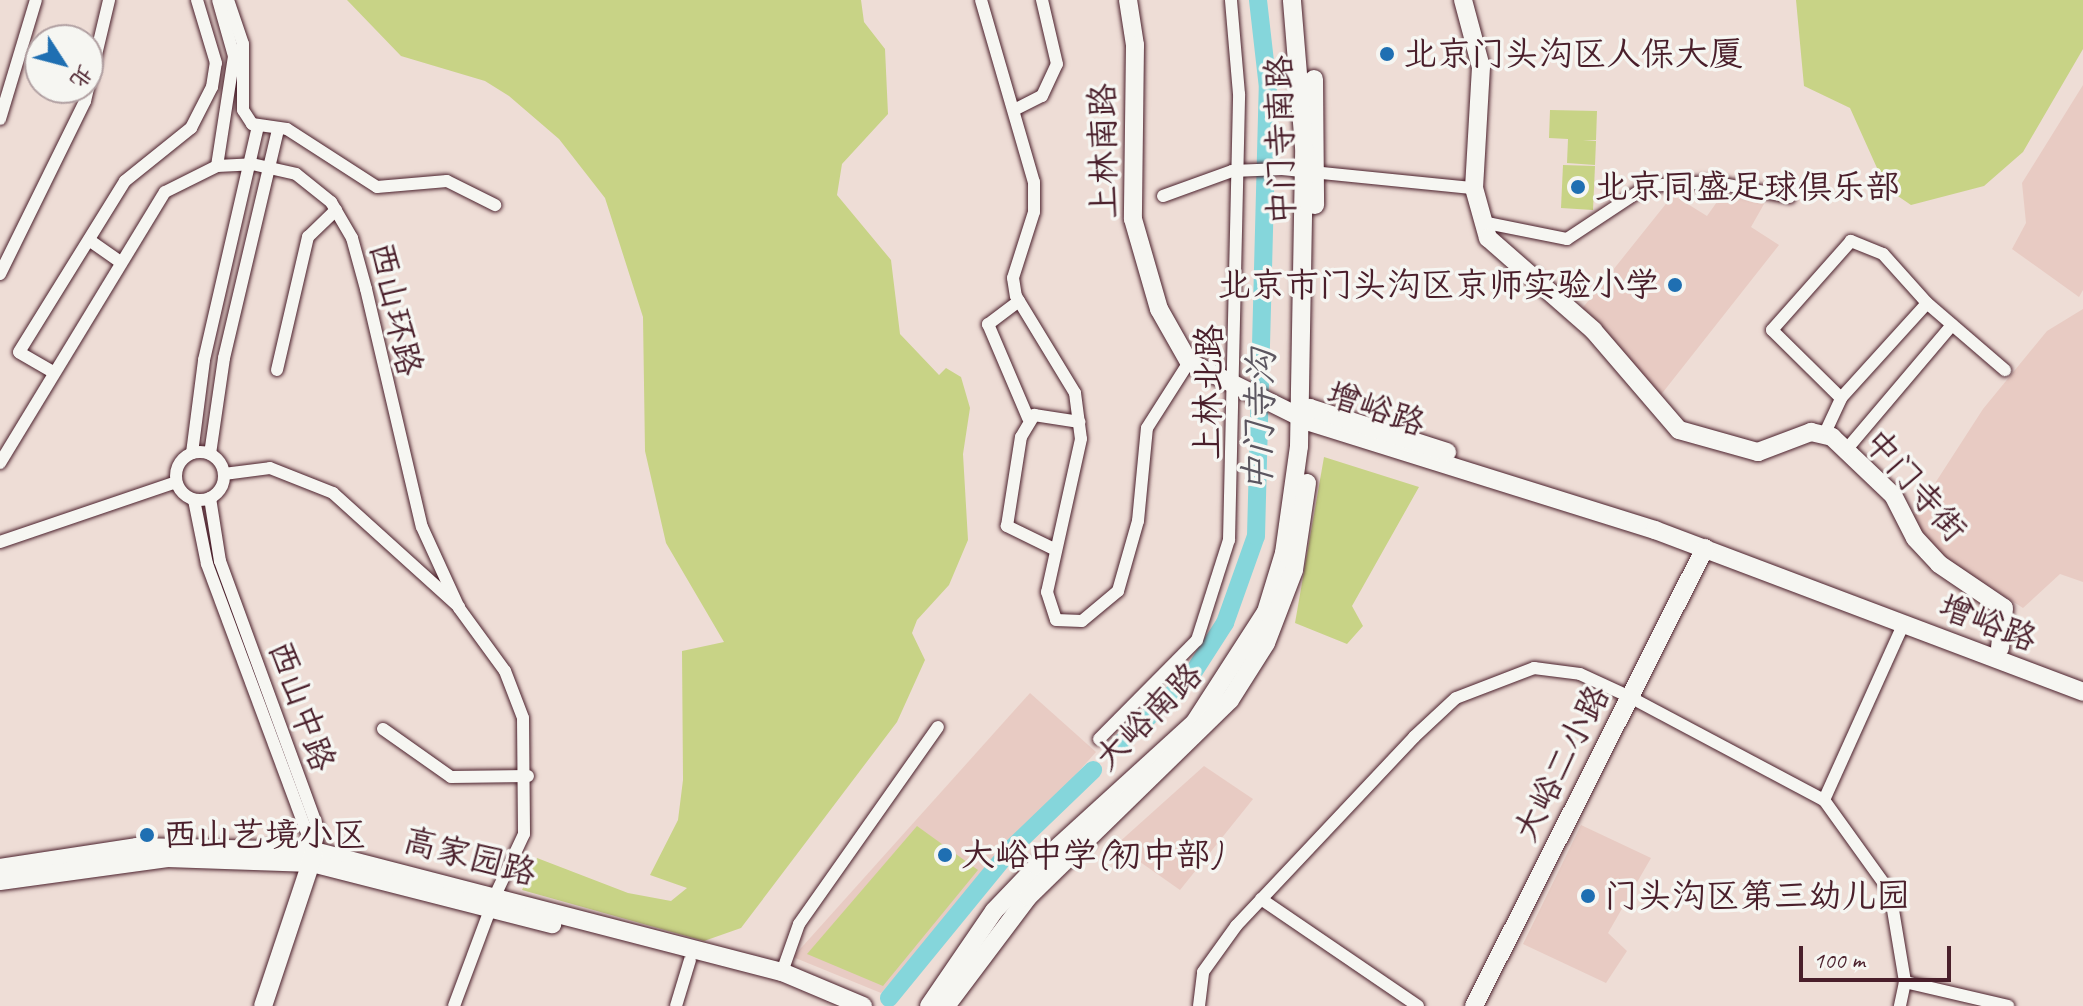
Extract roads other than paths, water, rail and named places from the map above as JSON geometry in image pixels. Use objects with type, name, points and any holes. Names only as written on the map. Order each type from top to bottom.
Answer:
[{"type":"street","points":[[0,119],[36,0]]},
{"type":"street","points":[[0,274],[85,101],[109,0]]},
{"type":"street","points":[[53,372],[19,352],[144,159],[202,111],[216,63],[197,0]]},
{"type":"street","points":[[217,166],[234,56],[218,0]]},
{"type":"street","points":[[228,0],[243,44],[243,110],[258,126],[278,130],[377,187],[447,181],[495,205]]},
{"type":"street","points":[[981,0],[1016,109],[1034,182],[1034,212],[1013,278],[1019,301],[1075,393],[1079,422],[1076,484],[1056,550],[1049,606],[1056,620],[1082,621],[1118,591],[1138,521],[1147,428],[1189,362],[1243,393],[1306,414]]},
{"type":"street","points":[[1016,109],[1042,96],[1057,64],[1042,0]]},
{"type":"street","name":"上林南路","points":[[1128,0],[1135,45],[1133,219],[1159,309],[1189,362]]},
{"type":"street","name":"上林北路","points":[[1099,739],[1197,640],[1229,540],[1243,393],[1231,0]]},
{"type":"street","name":"中门寺南路","points":[[1292,0],[1310,171]]},
{"type":"street","name":"中门寺南路","points":[[1303,0],[1310,171],[1306,414]]},
{"type":"street","name":"中门寺街","points":[[1463,0],[1481,67],[1474,188],[1482,222],[1506,260],[1593,330],[1679,430],[1758,452],[1825,433],[1893,495],[1915,538],[1939,564],[2004,608],[2000,648]]},
{"type":"street","points":[[192,453],[204,360],[252,164],[258,126]]},
{"type":"street","points":[[224,474],[210,454],[224,358],[278,130]]},
{"type":"street","name":"西山环路","points":[[0,463],[119,261],[165,192],[217,166],[252,164],[296,174],[336,210],[366,289],[422,527],[459,608],[505,671],[523,718],[528,776],[524,834],[493,902],[454,1006]]},
{"type":"street","points":[[1163,196],[1237,171],[1282,169],[1474,188]]},
{"type":"street","points":[[1482,222],[1567,239],[1647,186],[1712,182],[1790,197]]},
{"type":"street","points":[[277,370],[308,237],[336,210]]},
{"type":"street","points":[[89,240],[119,261]]},
{"type":"street","points":[[1841,398],[1802,366],[1773,324],[1851,241],[1883,254],[1927,303],[2005,370]]},
{"type":"street","points":[[1019,301],[988,324],[1028,418],[1007,526],[1056,550]]},
{"type":"street","points":[[1825,433],[1841,398],[1927,303]]},
{"type":"street","points":[[1846,450],[1952,325]]},
{"type":"street","points":[[1028,418],[1052,414],[1079,422]]},
{"type":"street","name":"增峪路","points":[[1306,414],[1705,548],[2083,692]]},
{"type":"street","name":"增峪路","points":[[1306,414],[1710,538],[2083,680]]},
{"type":"street","name":"大峪南路","points":[[929,1006],[994,911],[1195,722],[1229,680],[1266,612],[1284,553],[1306,414]]},
{"type":"street","name":"大峪南路","points":[[946,1006],[1028,897],[1198,737],[1244,677],[1294,570],[1306,414]]},
{"type":"street","points":[[176,482],[181,462],[192,453],[210,454]]},
{"type":"street","points":[[224,474],[270,468],[333,493],[459,608]]},
{"type":"street","points":[[176,482],[194,500],[210,498],[224,474]]},
{"type":"street","points":[[0,542],[176,482]]},
{"type":"street","name":"西山中路","points":[[210,498],[220,561],[319,832],[313,857]]},
{"type":"street","name":"西山中路","points":[[194,500],[207,564],[313,857]]},
{"type":"street","name":"大峪二小路","points":[[1474,1006],[1705,548]]},
{"type":"street","points":[[1824,800],[1904,623]]},
{"type":"street","points":[[1199,1006],[1203,972],[1261,899],[1456,698],[1534,668],[1580,674],[1630,697],[1824,800],[1890,892],[1905,982],[1900,1006]]},
{"type":"street","points":[[782,972],[799,924],[938,727]]},
{"type":"street","points":[[383,729],[451,777],[528,776]]},
{"type":"street","name":"高家园路","points":[[0,868],[137,847],[313,857],[782,972],[863,1006]]},
{"type":"street","points":[[263,1006],[313,857]]},
{"type":"street","name":"高家园路","points":[[0,881],[167,858],[313,857]]},
{"type":"street","points":[[1261,899],[1418,1006]]},
{"type":"street","name":"高家园路","points":[[493,902],[836,1006]]},
{"type":"street","points":[[676,1006],[690,960]]},
{"type":"street","points":[[1905,982],[2008,1006]]},
{"type":"waterway","name":"中门寺沟","points":[[1117,747],[1191,676],[1225,623],[1256,536],[1268,88],[1258,0]]},
{"type":"waterway","name":"中门寺沟","points":[[889,998],[1011,849],[1093,770]]},
{"type":"place","name":"北京门头沟区人保大厦","points":[[1387,54]]},
{"type":"place","name":"北京同盛足球俱乐部","points":[[1578,187]]},
{"type":"place","name":"北京市门头沟区京师实验小学","points":[[1675,285]]},
{"type":"place","name":"西山艺境小区","points":[[147,835]]},
{"type":"place","name":"大峪中学(初中部)","points":[[945,855]]},
{"type":"place","name":"门头沟区第三幼儿园","points":[[1588,896]]}]
